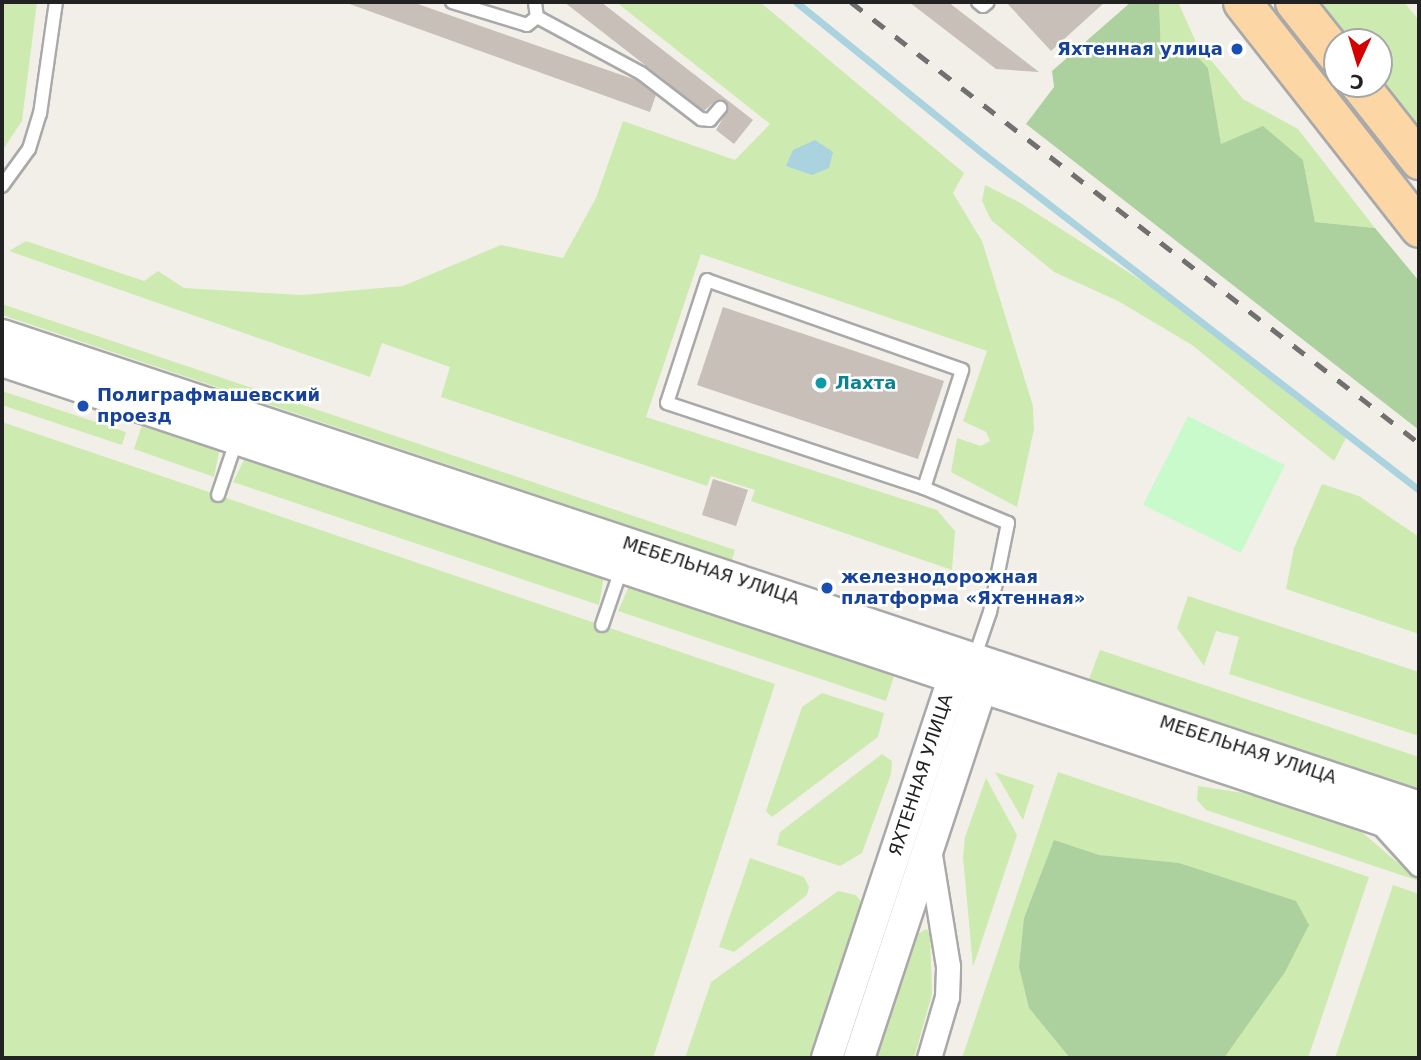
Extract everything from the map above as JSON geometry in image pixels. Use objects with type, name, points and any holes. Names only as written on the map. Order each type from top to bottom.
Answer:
[{"type":"main road","points":[[1242,2],[1419,228]]},
{"type":"main road","points":[[1294,2],[1323,38]]},
{"type":"main road","points":[[1370,98],[1419,159]]},
{"type":"street","name":"МЕБЕЛЬНАЯ УЛИЦА","points":[[2,335],[1419,833]]},
{"type":"street","name":"МЕБЕЛЬНАЯ УЛИЦА","points":[[2,361],[622,567],[970,674],[1419,807]]},
{"type":"street","name":"ЯХТЕННАЯ УЛИЦА","points":[[859,1058],[929,849],[970,674]]},
{"type":"street","name":"ЯХТЕННАЯ УЛИЦА","points":[[827,1058],[970,674]]},
{"type":"street","points":[[1378,819],[1419,864]]},
{"type":"street","points":[[929,849],[948,966],[947,997],[929,1058]]},
{"type":"lane","points":[[2,186],[29,149],[40,114],[56,2]]},
{"type":"lane","points":[[452,2],[527,25],[537,18]]},
{"type":"lane","points":[[535,2],[537,18]]},
{"type":"lane","points":[[978,2],[984,6],[988,2]]},
{"type":"lane","points":[[537,18],[641,74],[701,119],[710,120],[720,108]]},
{"type":"lane","points":[[923,488],[962,370],[707,280],[667,403],[923,488],[1008,523],[990,612],[970,674]]},
{"type":"lane","points":[[218,495],[237,439]]},
{"type":"lane","points":[[602,625],[622,567]]},
{"type":"green space","points":[[2,2],[37,2],[22,121],[2,151]]},
{"type":"green space","points":[[616,2],[760,2],[964,173],[953,193],[982,241],[1033,406],[1034,429],[1017,507],[951,472],[957,438],[981,446],[990,441],[986,432],[963,421],[987,351],[701,254],[646,417],[937,510],[955,531],[952,570],[751,501],[755,490],[711,476],[707,486],[441,397],[450,367],[382,343],[370,377],[9,251],[26,241],[144,281],[158,271],[184,288],[302,295],[403,286],[501,245],[563,258],[596,198],[623,121],[735,160],[770,124]]},
{"type":"green space","points":[[1131,2],[1159,2],[1161,53],[1186,45],[1208,68],[1221,144],[1263,126],[1303,160],[1315,222],[1375,228],[1419,281],[1419,430],[1026,124],[1054,87],[1052,71]]},
{"type":"green space","points":[[1159,2],[1178,2],[1196,42],[1243,99],[1298,129],[1375,228],[1315,222],[1303,160],[1221,145],[1208,68],[1161,54]]},
{"type":"green space","points":[[1315,2],[1404,2],[1419,20],[1419,135],[1390,98],[1393,98],[1393,28],[1335,28]]},
{"type":"green space","points":[[985,185],[1019,202],[1153,288],[1346,438],[1334,461],[1192,345],[1118,301],[1054,272],[991,220],[982,201]]},
{"type":"green space","points":[[2,304],[735,550],[732,560],[2,315]]},
{"type":"green space","points":[[2,391],[126,432],[122,445],[2,405]]},
{"type":"green space","points":[[1188,416],[1285,465],[1241,553],[1143,505]]},
{"type":"green space","points":[[2,422],[775,684],[653,1058],[2,1058]]},
{"type":"green space","points":[[143,422],[220,447],[214,477],[134,449]]},
{"type":"green space","points":[[246,456],[604,576],[599,605],[233,482]]},
{"type":"green space","points":[[1322,484],[1359,496],[1419,537],[1419,634],[1286,589],[1294,548]]},
{"type":"green space","points":[[630,584],[895,673],[886,701],[618,611]]},
{"type":"green space","points":[[1188,596],[1419,672],[1419,736],[1229,674],[1239,637],[1216,631],[1204,666],[1177,628]]},
{"type":"green space","points":[[1100,650],[1419,757],[1419,789],[1089,679]]},
{"type":"green space","points":[[822,693],[884,713],[878,737],[772,817],[766,811],[802,707]]},
{"type":"green space","points":[[882,754],[892,761],[891,774],[862,853],[840,866],[777,845],[780,832]]},
{"type":"green space","points":[[995,772],[1034,785],[1023,820]]},
{"type":"green space","points":[[1058,772],[1369,877],[1308,1058],[962,1058]]},
{"type":"green space","points":[[986,778],[1017,835],[973,967],[963,857],[965,837]]},
{"type":"green space","points":[[1198,786],[1263,796],[1357,828],[1419,881],[1206,810],[1197,800]]},
{"type":"green space","points":[[1054,840],[1099,855],[1179,863],[1296,901],[1309,925],[1285,972],[1224,1058],[1070,1058],[1029,1008],[1019,967],[1024,918]]},
{"type":"green space","points":[[750,858],[804,877],[809,887],[807,895],[734,952],[719,947]]},
{"type":"green space","points":[[1393,885],[1419,894],[1419,1058],[1335,1058]]},
{"type":"green space","points":[[838,891],[856,895],[861,902],[850,964],[819,1058],[685,1058],[711,982]]},
{"type":"green space","points":[[926,929],[930,932],[932,994],[914,1058],[877,1058],[918,934]]},
{"type":"water","points":[[815,140],[833,152],[829,168],[812,175],[786,166],[793,150]]},
{"type":"building","points":[[344,2],[412,2],[636,80],[656,95],[650,112]]},
{"type":"building","points":[[564,2],[601,2],[753,120],[734,144],[716,130],[728,110],[726,102],[716,100],[704,111]]},
{"type":"building","points":[[909,2],[948,2],[1039,72],[996,69]]},
{"type":"building","points":[[1006,2],[1105,2],[1051,51]]},
{"type":"building","name":"Лахта","points":[[723,307],[944,381],[918,459],[697,385]]},
{"type":"building","points":[[713,479],[748,490],[736,526],[702,515]]},
{"type":"waterway","points":[[796,2],[985,155],[1419,490]]},
{"type":"railway","points":[[851,2],[1419,443]]},
{"type":"place","name":"Яхтенная улица","points":[[1237,49]]},
{"type":"place","name":"Лахта","points":[[821,383]]},
{"type":"place","name":"Полиграфмашевский проезд","points":[[83,406]]},
{"type":"place","name":"железнодорожная платформа «Яхтенная»","points":[[827,588]]}]
